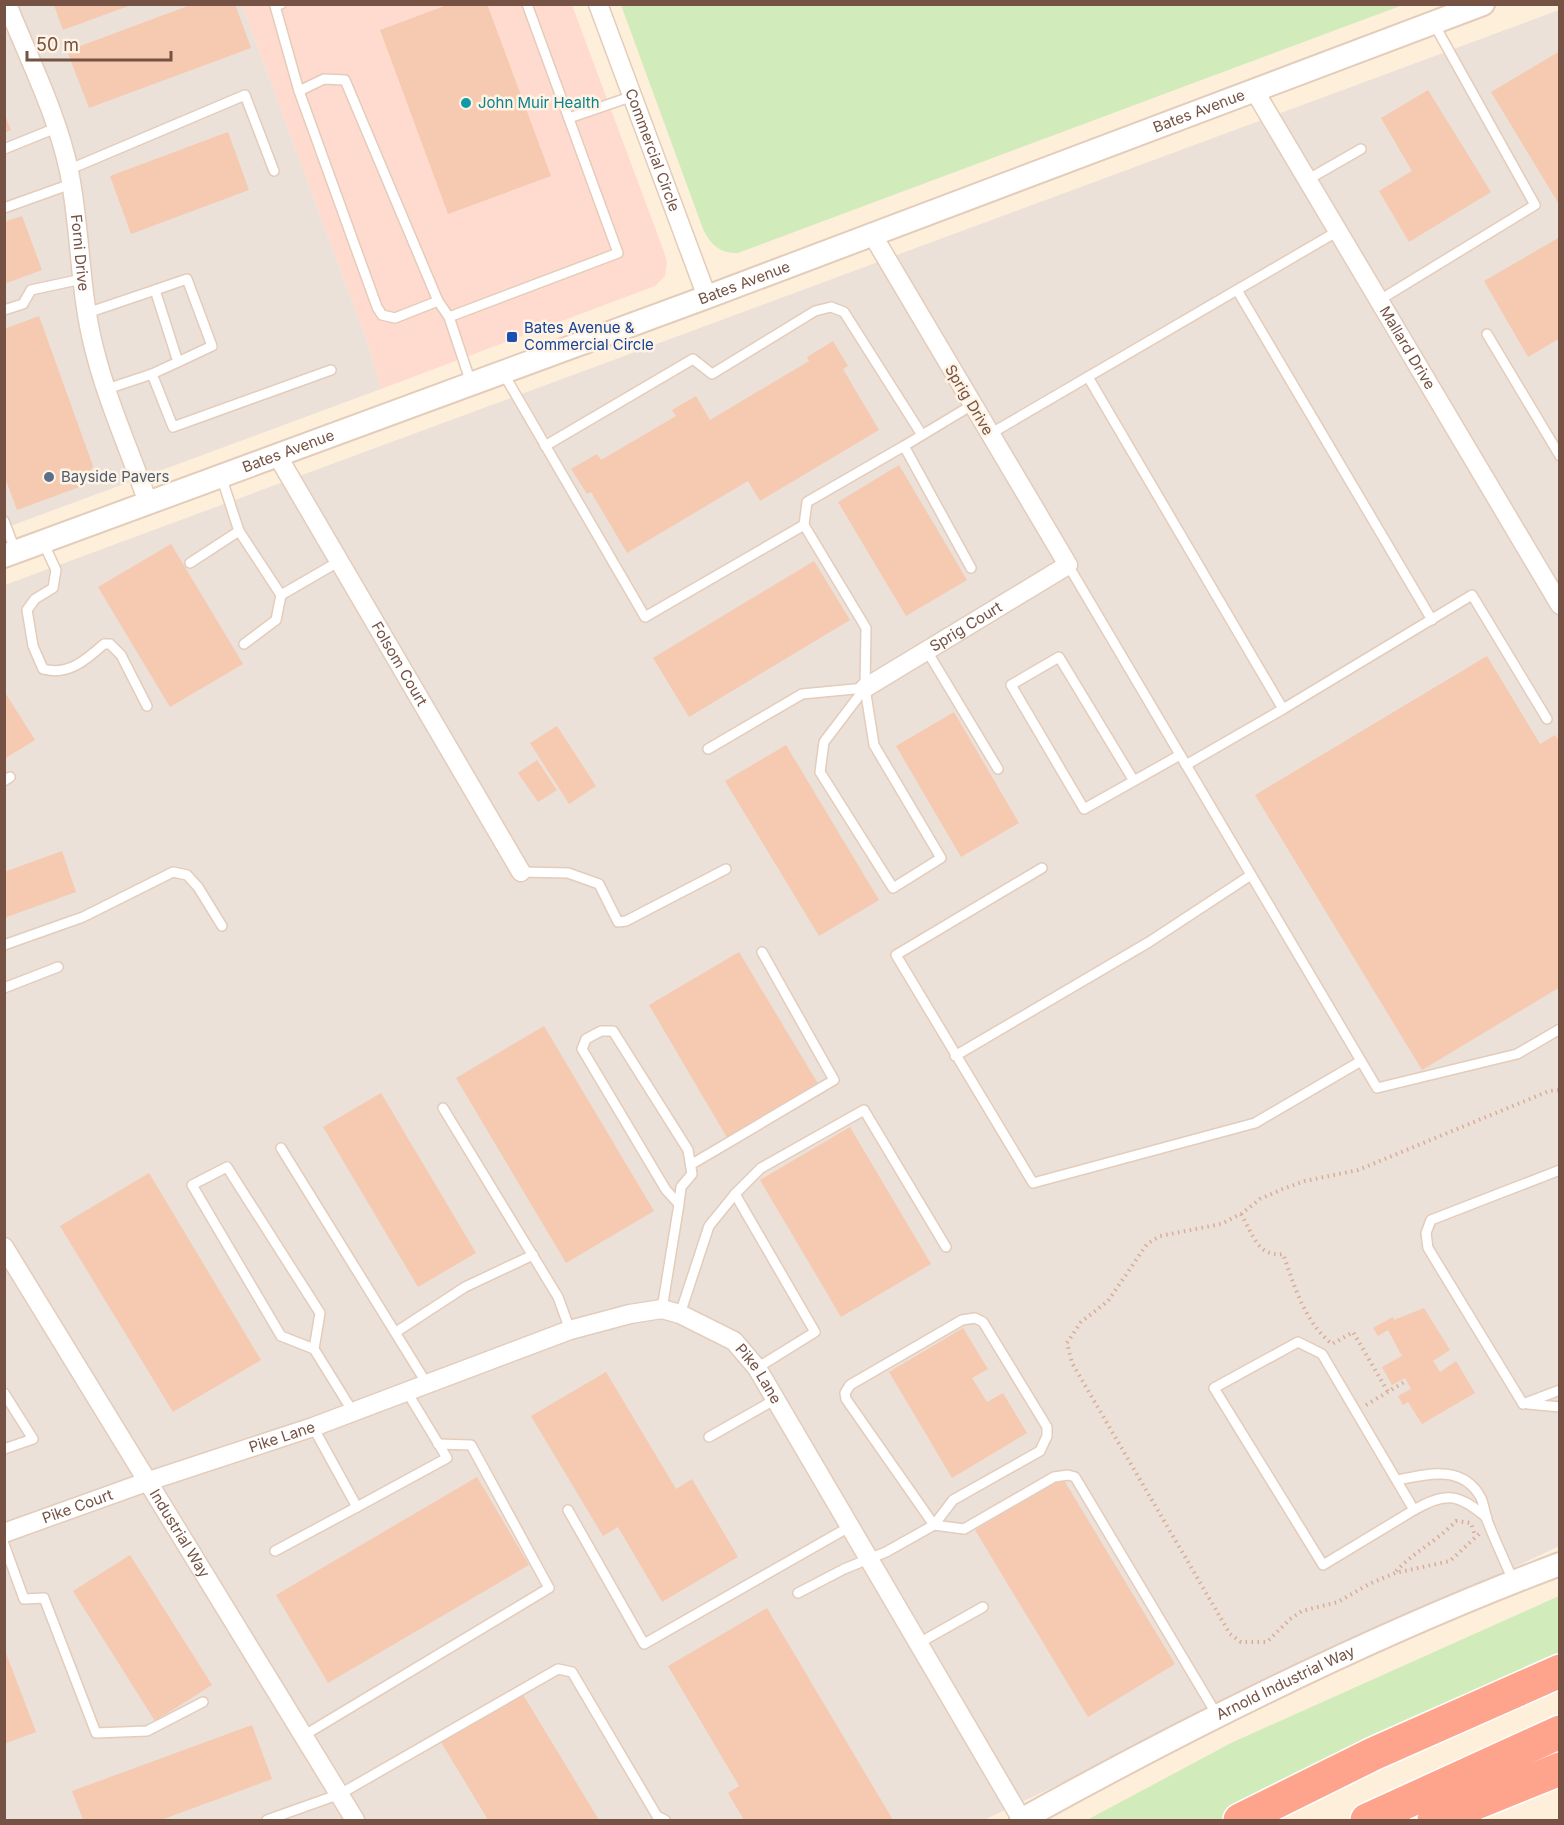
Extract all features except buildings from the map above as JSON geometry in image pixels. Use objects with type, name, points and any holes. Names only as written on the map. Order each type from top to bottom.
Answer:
[{"type":"highway","points":[[1240,1821],[1373,1754],[1560,1671]]},
{"type":"highway","points":[[1367,1821],[1560,1732]]},
{"type":"highway","points":[[1434,1821],[1560,1769]]},
{"type":"street","name":"Forni Drive","points":[[7,4],[56,128],[70,177],[78,225],[81,279],[87,313],[106,389],[148,503]]},
{"type":"street","name":"Commercial Circle","points":[[598,4],[707,297]]},
{"type":"street","name":"Bates Avenue","points":[[10,554],[707,297],[1434,23],[1460,9],[1483,4]]},
{"type":"street","name":"Mallard Drive","points":[[1254,90],[1560,605]]},
{"type":"street","name":"Sprig Drive","points":[[872,234],[1068,565]]},
{"type":"street","name":"Folsom Court","points":[[278,455],[338,562],[521,872]]},
{"type":"street","name":"Sprig Court","points":[[865,688],[1068,565]]},
{"type":"street","name":"Industrial Way","points":[[4,1247],[149,1480],[355,1821]]},
{"type":"street","name":"Pike Lane","points":[[149,1480],[314,1427],[570,1330],[662,1309],[680,1314],[734,1341],[757,1368],[1021,1820]]},
{"type":"street","name":"Pike Court","points":[[4,1533],[149,1480]]},
{"type":"street","name":"Arnold Industrial Way","points":[[1021,1820],[1218,1717],[1390,1634],[1513,1581],[1560,1564]]},
{"type":"lane","points":[[281,4],[275,6],[299,91],[377,307],[382,315],[395,318],[438,301]]},
{"type":"lane","points":[[448,317],[618,253],[527,4]]},
{"type":"lane","points":[[1378,301],[1535,205],[1434,23]]},
{"type":"lane","points":[[299,91],[324,79],[345,80],[438,301],[448,317],[471,383]]},
{"type":"lane","points":[[4,208],[245,95],[274,171]]},
{"type":"lane","points":[[569,118],[633,96]]},
{"type":"lane","points":[[4,149],[56,128]]},
{"type":"lane","points":[[1307,180],[1362,149]]},
{"type":"lane","points":[[990,434],[1338,231]]},
{"type":"lane","points":[[4,310],[23,304],[32,291],[81,279]]},
{"type":"lane","points":[[87,313],[187,279],[212,346],[152,374],[106,389]]},
{"type":"lane","points":[[155,290],[178,362]]},
{"type":"lane","points":[[1237,290],[1432,620]]},
{"type":"lane","points":[[545,446],[693,359],[712,374],[815,310],[831,307],[844,312],[922,435]]},
{"type":"lane","points":[[1487,334],[1560,456]]},
{"type":"lane","points":[[152,374],[173,427],[331,370]]},
{"type":"lane","points":[[502,371],[645,616],[804,525]]},
{"type":"lane","points":[[1088,377],[1283,709]]},
{"type":"lane","points":[[865,688],[824,742],[820,772],[893,888],[941,858],[874,745],[865,688],[866,628],[804,525],[807,501],[972,405]]},
{"type":"lane","points":[[904,446],[971,568]]},
{"type":"lane","points":[[221,476],[239,531],[281,595],[276,620],[244,644]]},
{"type":"lane","points":[[4,521],[10,554]]},
{"type":"lane","points":[[190,563],[239,531]]},
{"type":"lane","points":[[43,542],[56,570],[52,588],[35,599],[27,610],[33,646],[43,669],[55,672],[68,670],[87,660],[104,644],[110,644],[121,655],[147,706]]},
{"type":"lane","points":[[281,595],[338,562]]},
{"type":"lane","points":[[1068,565],[1377,1088],[1517,1054],[1560,1029]]},
{"type":"lane","points":[[1186,765],[1472,595],[1547,719]]},
{"type":"lane","points":[[927,651],[998,769]]},
{"type":"lane","points":[[1134,781],[1059,657],[1011,685],[1084,809],[1134,781],[1180,755]]},
{"type":"lane","points":[[708,748],[802,694],[865,688]]},
{"type":"lane","points":[[1042,868],[896,956],[1033,1183],[1256,1123],[1361,1061]]},
{"type":"lane","points":[[521,872],[568,873],[599,884],[618,922],[626,921],[726,869]]},
{"type":"lane","points":[[4,945],[83,917],[173,872],[187,875],[198,887],[222,926]]},
{"type":"lane","points":[[955,1056],[1198,912],[1251,875]]},
{"type":"lane","points":[[692,1164],[834,1080],[762,952]]},
{"type":"lane","points":[[4,988],[58,967]]},
{"type":"lane","points":[[662,1309],[679,1204],[681,1187],[692,1174],[692,1164],[688,1150],[613,1031],[601,1031],[586,1039],[582,1049],[666,1190],[679,1204]]},
{"type":"lane","points":[[442,1108],[558,1297],[570,1330]]},
{"type":"lane","points":[[680,1314],[709,1226],[735,1194],[761,1168],[864,1110],[946,1247]]},
{"type":"lane","points":[[281,1148],[427,1384]]},
{"type":"lane","points":[[314,1349],[320,1313],[227,1167],[192,1185],[281,1336],[314,1349],[353,1412]]},
{"type":"lane","points":[[1523,1404],[1428,1248],[1426,1233],[1431,1220],[1560,1170]]},
{"type":"lane","points":[[735,1194],[815,1332],[757,1368]]},
{"type":"lane","points":[[396,1332],[465,1287],[532,1255]]},
{"type":"lane","points":[[798,1593],[844,1569],[869,1561],[934,1525],[953,1500],[1040,1450],[1047,1436],[1047,1427],[983,1322],[975,1318],[962,1320],[850,1385],[845,1393],[846,1399],[934,1525],[964,1528],[1054,1477],[1068,1474],[1075,1477],[1218,1717]]},
{"type":"lane","points":[[1414,1510],[1322,1354],[1298,1342],[1214,1388],[1323,1564],[1414,1510],[1434,1498],[1455,1498],[1469,1503],[1487,1518]]},
{"type":"lane","points":[[1523,1404],[1560,1390]]},
{"type":"lane","points":[[275,1551],[447,1458],[407,1392]]},
{"type":"lane","points":[[4,1393],[33,1439],[4,1449]]},
{"type":"lane","points":[[709,1437],[776,1400]]},
{"type":"lane","points":[[1523,1404],[1560,1407]]},
{"type":"lane","points":[[314,1427],[357,1507]]},
{"type":"lane","points":[[303,1736],[549,1588],[471,1445],[438,1444]]},
{"type":"lane","points":[[1396,1480],[1438,1473],[1453,1474],[1474,1487],[1482,1500],[1513,1581]]},
{"type":"lane","points":[[568,1510],[645,1644],[849,1527]]},
{"type":"lane","points":[[4,1544],[24,1599],[44,1598],[96,1733],[147,1731],[203,1702]]},
{"type":"lane","points":[[919,1643],[982,1607]]},
{"type":"lane","points":[[267,1821],[340,1794],[558,1669],[572,1672],[657,1816],[664,1821]]},
{"type":"path","points":[[1491,1528],[1475,1536],[1450,1561],[1395,1573],[1369,1584],[1338,1602],[1302,1611],[1267,1642],[1241,1642],[1230,1634],[1072,1363],[1067,1343],[1081,1322],[1108,1301],[1147,1244],[1160,1236],[1221,1224],[1241,1214],[1260,1199],[1285,1188],[1305,1181],[1358,1170],[1549,1091],[1560,1090]]},
{"type":"path","points":[[1241,1214],[1262,1250],[1272,1255],[1283,1254],[1301,1303],[1318,1332],[1332,1344],[1353,1332],[1388,1392]]},
{"type":"path","points":[[1356,1411],[1406,1381]]},
{"type":"path","points":[[1395,1573],[1456,1521],[1471,1523],[1475,1536]]},
{"type":"shaded area","points":[[5,5],[242,5],[367,341],[381,389],[5,528]]},
{"type":"shaded area","points":[[242,5],[572,5],[663,249],[667,262],[665,276],[655,286],[381,389],[367,341]]},
{"type":"shaded area","points":[[1559,10],[1559,1546],[984,1820],[5,1820],[5,585]]},
{"type":"green space","points":[[621,4],[1403,5],[738,253],[726,252],[716,247],[703,229]]},
{"type":"green space","points":[[1559,1596],[1559,1671],[1240,1820],[1087,1820],[1233,1742]]},
{"type":"place","name":"John Muir Health","points":[[466,103]]},
{"type":"place","name":"Bates Avenue & Commercial Circle","points":[[512,337]]},
{"type":"place","name":"Bayside Pavers","points":[[49,477]]}]
